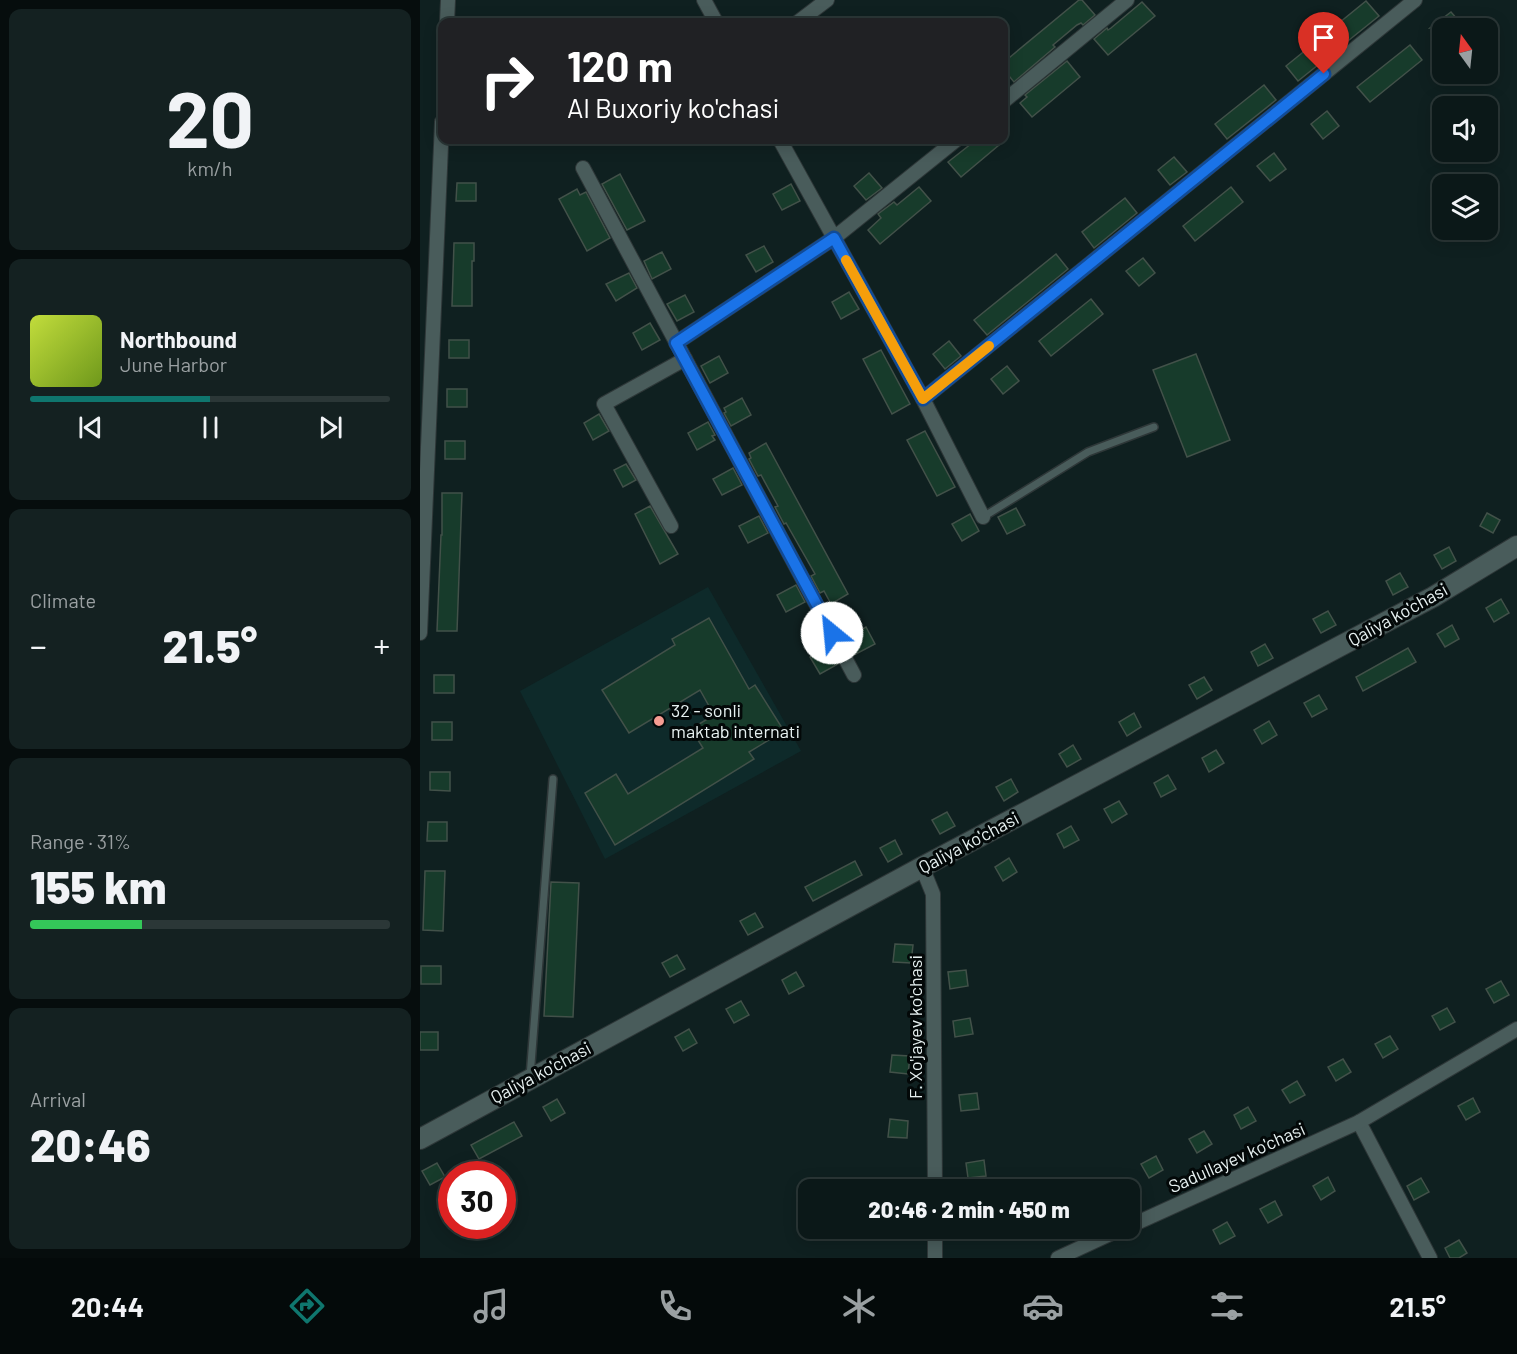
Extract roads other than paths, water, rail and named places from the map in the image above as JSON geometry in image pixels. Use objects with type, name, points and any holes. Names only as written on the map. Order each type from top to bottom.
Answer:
[{"type":"main road","name":"Qaliya ko'chasi","points":[[420,1139],[922,867],[1433,597],[1517,546]]},
{"type":"street","points":[[447,18],[448,0]]},
{"type":"street","points":[[704,0],[714,18]]},
{"type":"street","points":[[803,18],[827,0]]},
{"type":"street","points":[[1008,97],[1127,0]]},
{"type":"street","points":[[923,399],[1415,0]]},
{"type":"street","points":[[420,633],[441,144]]},
{"type":"street","points":[[782,144],[923,399],[983,517]]},
{"type":"street","points":[[676,343],[834,238],[951,144]]},
{"type":"street","points":[[584,168],[854,675]]},
{"type":"street","points":[[671,526],[604,404],[685,359]]},
{"type":"street","name":"F. Xo'jayev ko'chasi","points":[[922,867],[933,894],[935,1179]]},
{"type":"street","name":"Sadullayev ko'chasi","points":[[1140,1221],[1359,1122],[1517,1029]]},
{"type":"street","points":[[1359,1122],[1430,1258]]},
{"type":"street","points":[[935,1239],[935,1258]]},
{"type":"street","points":[[1058,1258],[1100,1239]]},
{"type":"lane","points":[[983,517],[1089,452],[1154,427]]},
{"type":"lane","points":[[530,1079],[553,779]]},
{"type":"place","name":"32 - sonli maktab internati","points":[[659,721]]}]
